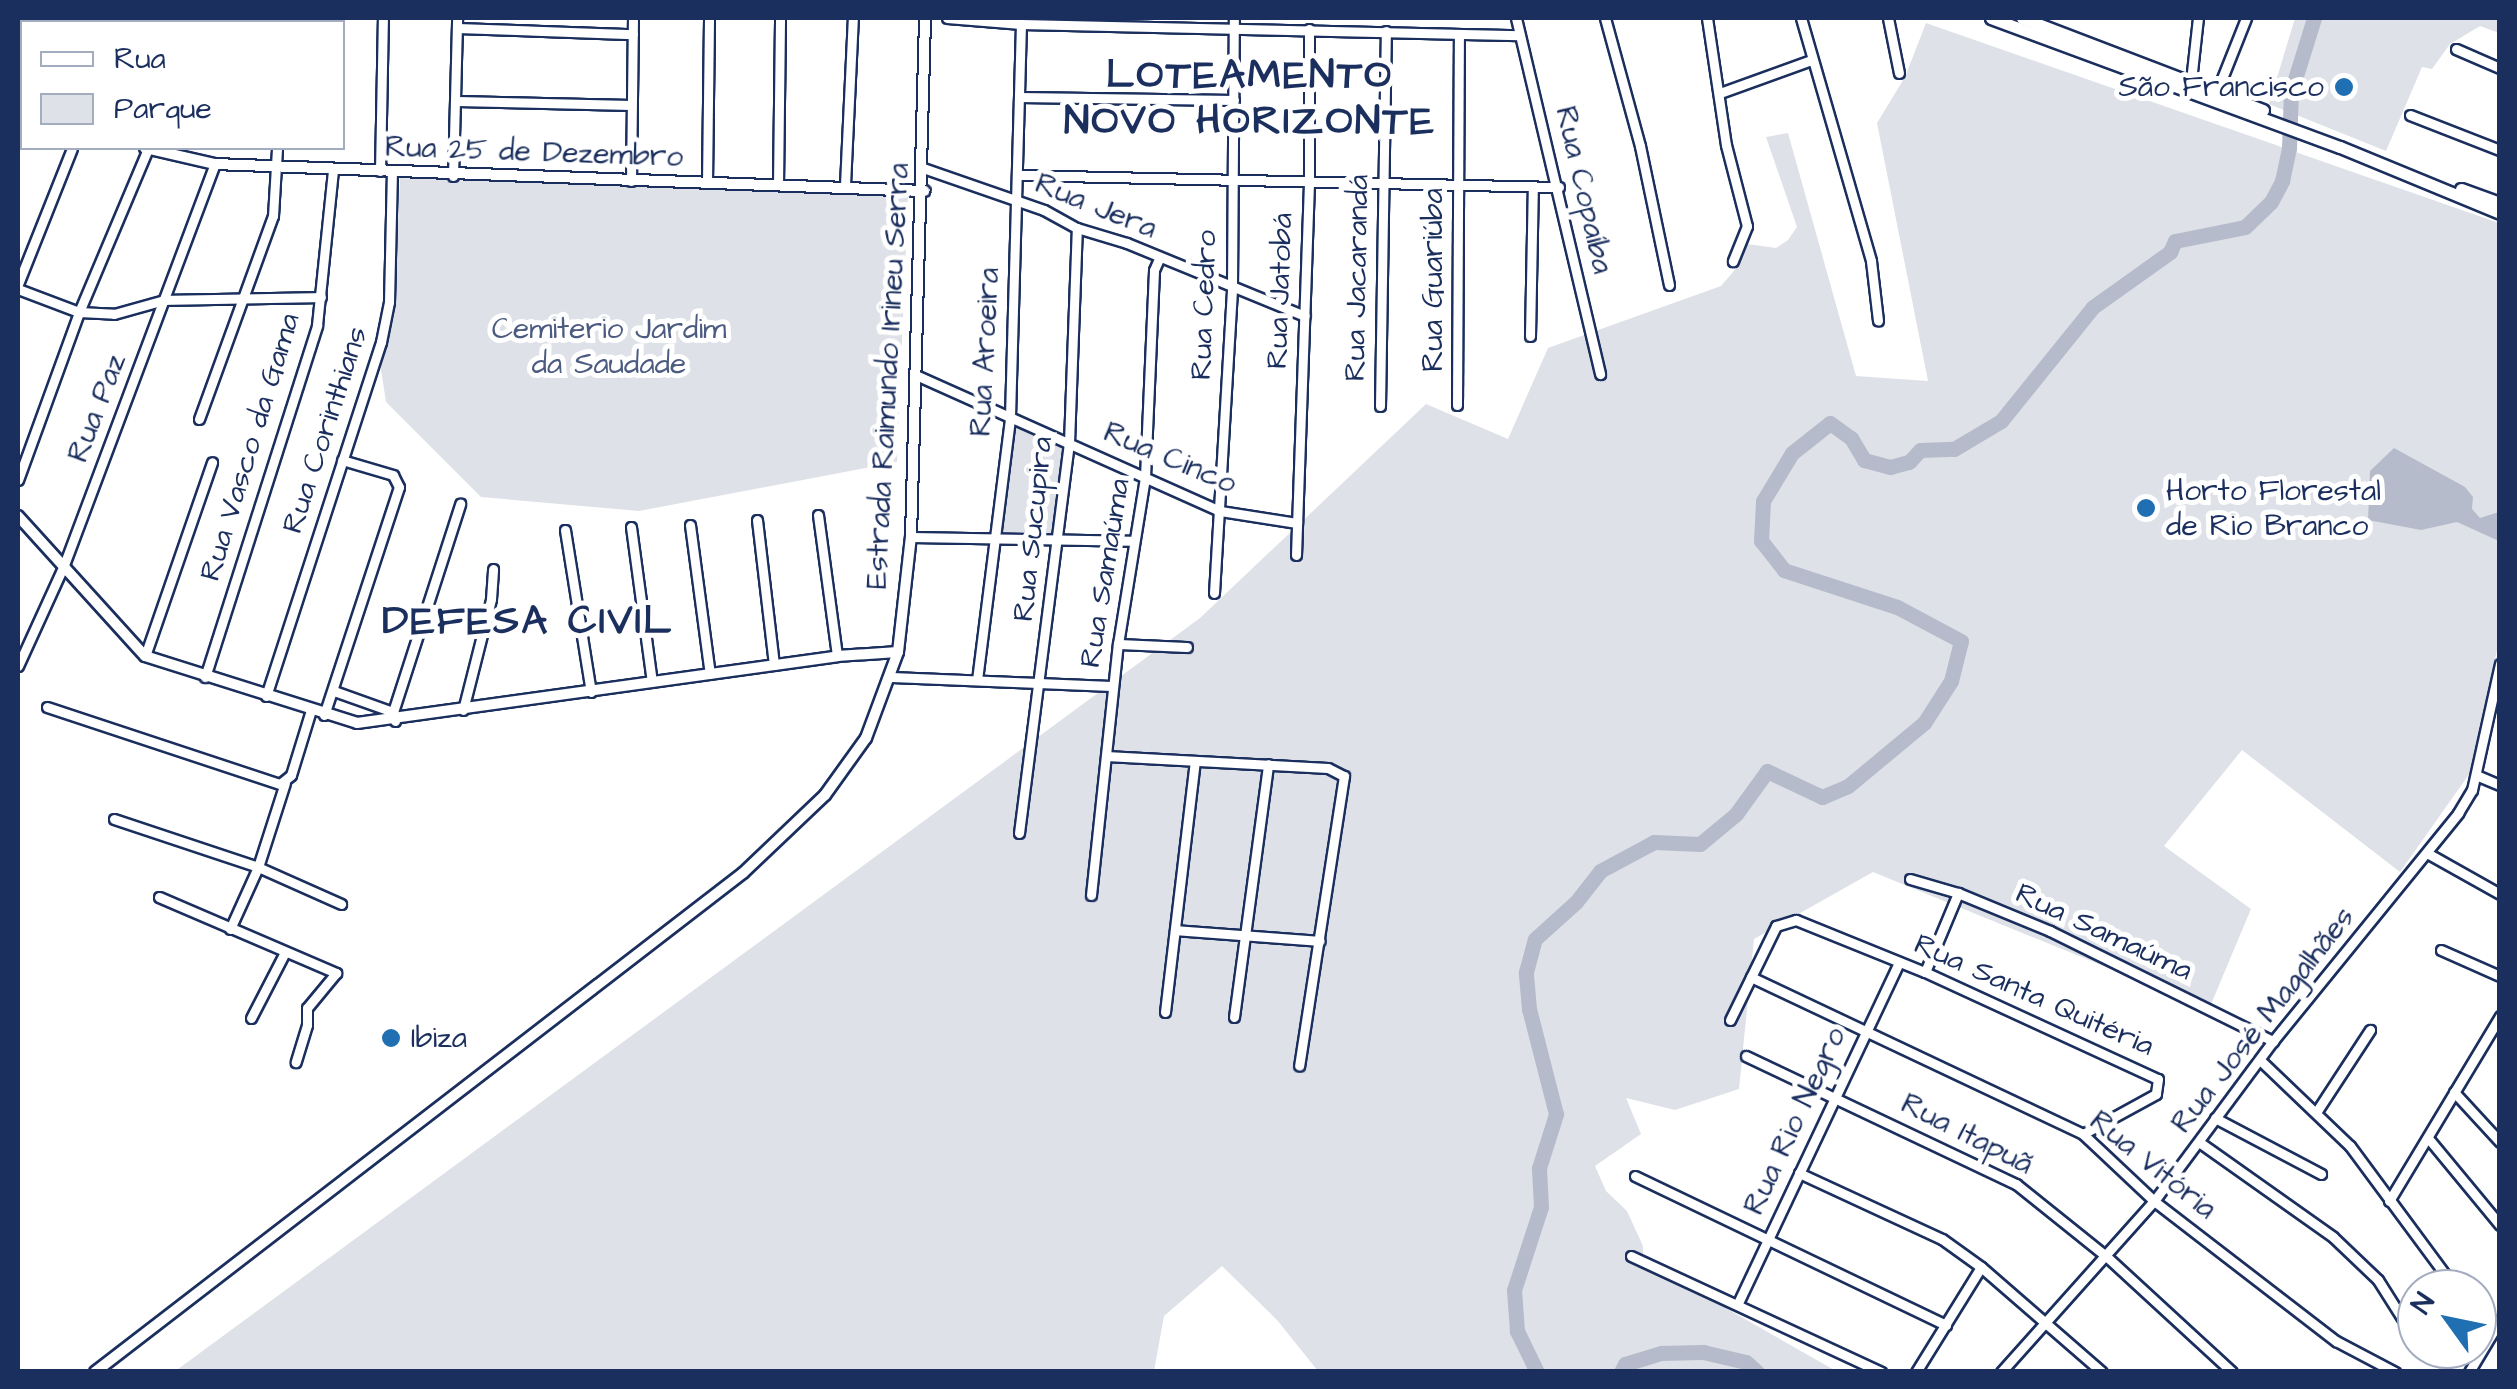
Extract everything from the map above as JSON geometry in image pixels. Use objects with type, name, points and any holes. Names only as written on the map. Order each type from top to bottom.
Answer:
[{"type":"main road","points":[[1991,18],[2281,120],[2500,203]]},
{"type":"main road","points":[[2022,18],[2217,91],[2281,120]]},
{"type":"main road","points":[[2342,144],[2500,212]]},
{"type":"street","name":"Rua Corinthians","points":[[266,696],[386,320],[383,18]]},
{"type":"street","points":[[631,181],[633,18]]},
{"type":"street","points":[[706,183],[709,18]]},
{"type":"street","points":[[778,185],[780,18]]},
{"type":"street","points":[[846,185],[852,18]]},
{"type":"street","name":"Estrada Raimundo Irineu Serra","points":[[95,1372],[742,873],[847,769],[866,738],[898,652],[912,537],[926,23],[933,18]]},
{"type":"street","points":[[946,18],[1021,24],[1234,23],[1386,32],[1520,34]]},
{"type":"street","name":"Rua Copaíba","points":[[1516,18],[1559,187],[1600,374]]},
{"type":"street","points":[[1605,18],[1640,146],[1669,285]]},
{"type":"street","points":[[1707,18],[1726,145],[1747,226],[1733,262]]},
{"type":"street","points":[[1800,18],[1872,261],[1878,321]]},
{"type":"street","points":[[1888,18],[1900,73]]},
{"type":"street","points":[[2191,81],[2198,18]]},
{"type":"street","points":[[2217,91],[2246,18]]},
{"type":"street","points":[[453,176],[457,23],[632,34]]},
{"type":"street","name":"Rua Cedro","points":[[1214,593],[1232,286],[1234,23]]},
{"type":"street","name":"Rua Aroeira","points":[[977,680],[1010,417],[1021,24]]},
{"type":"street","name":"Rua Jatobá","points":[[1296,556],[1309,181],[1309,29]]},
{"type":"street","name":"Rua Jacarandá","points":[[1380,406],[1386,32]]},
{"type":"street","name":"Rua Guariúba","points":[[1458,406],[1460,34]]},
{"type":"street","points":[[2456,50],[2500,68]]},
{"type":"street","points":[[1720,93],[1812,60]]},
{"type":"street","points":[[1019,97],[1234,100]]},
{"type":"street","points":[[456,101],[631,104]]},
{"type":"street","points":[[2410,115],[2500,150]]},
{"type":"street","points":[[71,150],[18,286],[79,312],[114,314],[164,300],[321,297]]},
{"type":"street","points":[[18,480],[79,312],[146,150]]},
{"type":"street","name":"Rua 25 de Dezembro","points":[[156,150],[215,164],[453,176],[846,185],[924,192]]},
{"type":"street","points":[[200,419],[273,216],[276,150]]},
{"type":"street","name":"Rua Paz","points":[[18,666],[64,565],[215,164]]},
{"type":"street","name":"Rua Jera","points":[[923,168],[1016,200],[1077,228],[1304,316]]},
{"type":"street","name":"Rua Vasco da Gama","points":[[205,677],[317,325],[333,170]]},
{"type":"street","points":[[1017,175],[1559,187]]},
{"type":"street","points":[[1530,336],[1532,186]]},
{"type":"street","name":"Rua Sucupira","points":[[1019,833],[1069,442],[1077,228]]},
{"type":"street","name":"Rua Samaúma","points":[[1091,895],[1118,644],[1145,477],[1154,270],[1158,259]]},
{"type":"street","name":"Rua Cinco","points":[[918,376],[1220,511],[1297,523]]},
{"type":"street","points":[[324,715],[398,480],[342,460]]},
{"type":"street","points":[[145,656],[212,462]]},
{"type":"street","points":[[394,716],[460,504]]},
{"type":"street","points":[[818,514],[836,656]]},
{"type":"street","points":[[18,516],[145,656],[324,715],[357,722],[836,656],[898,652]]},
{"type":"street","points":[[756,520],[774,666]]},
{"type":"street","points":[[690,526],[710,674]]},
{"type":"street","points":[[631,528],[652,682]]},
{"type":"street","points":[[565,530],[590,692]]},
{"type":"street","points":[[912,537],[1132,541]]},
{"type":"street","points":[[463,710],[492,599],[493,569]]},
{"type":"street","points":[[1118,644],[1187,647]]},
{"type":"street","name":"Rua José Magalhães","points":[[2001,1372],[2154,1202],[2272,1041],[2466,800],[2476,775],[2500,664]]},
{"type":"street","points":[[890,677],[1041,680],[1113,686]]},
{"type":"street","points":[[334,691],[394,716]]},
{"type":"street","points":[[48,706],[285,783]]},
{"type":"street","points":[[230,928],[258,867],[311,710]]},
{"type":"street","points":[[1106,756],[1268,764],[1340,771],[1344,776],[1299,1066]]},
{"type":"street","points":[[1165,1012],[1195,762]]},
{"type":"street","points":[[1234,1017],[1268,764]]},
{"type":"street","points":[[2476,775],[2500,785]]},
{"type":"street","points":[[114,819],[258,867],[341,904]]},
{"type":"street","points":[[2427,853],[2500,894]]},
{"type":"street","name":"Rua Samaúma","points":[[1910,879],[1958,893],[2050,931],[2272,1041]]},
{"type":"street","points":[[1925,972],[1958,893]]},
{"type":"street","points":[[159,897],[336,973],[306,1008],[307,1025],[296,1062]]},
{"type":"street","name":"Rua Santa Quitéria","points":[[1751,977],[1776,926],[1796,920],[1925,972],[2158,1079],[2156,1094],[2082,1134]]},
{"type":"street","points":[[1175,930],[1320,941]]},
{"type":"street","points":[[2440,950],[2500,976]]},
{"type":"street","points":[[251,1018],[285,952]]},
{"type":"street","name":"Rua Rio Negro","points":[[1738,1303],[1899,962]]},
{"type":"street","points":[[1730,1020],[1751,977]]},
{"type":"street","name":"Rua Vitória","points":[[1751,977],[2082,1134],[2154,1202],[2336,1341],[2396,1372]]},
{"type":"street","points":[[2389,1201],[2500,1016]]},
{"type":"street","points":[[2317,1111],[2370,1030]]},
{"type":"street","name":"Rua Itapuã","points":[[1746,1056],[2016,1184],[2106,1256],[2232,1372]]},
{"type":"street","points":[[2260,1060],[2317,1111],[2441,1269]]},
{"type":"street","points":[[2454,1092],[2500,1142]]},
{"type":"street","points":[[2215,1118],[2321,1174]]},
{"type":"street","points":[[2428,1138],[2500,1225]]},
{"type":"street","points":[[2199,1142],[2333,1236],[2378,1280],[2397,1310]]},
{"type":"street","points":[[1799,1173],[1942,1240],[1981,1267],[2102,1372]]},
{"type":"street","points":[[1635,1176],[1946,1324]]},
{"type":"street","points":[[1631,1256],[1881,1372]]},
{"type":"street","points":[[1916,1372],[1981,1267]]},
{"type":"green space","name":"São Francisco","points":[[2295,18],[2499,18],[2499,33],[2480,26],[2450,44],[2432,69],[2422,67],[2386,151],[2269,104]]},
{"type":"green space","points":[[1926,23],[2499,223],[2499,641],[2470,773],[2400,872],[2242,750],[2164,846],[2251,909],[2209,1009],[1873,872],[1754,939],[1739,1089],[1675,1110],[1626,1098],[1641,1134],[1595,1166],[1606,1191],[1627,1211],[1643,1246],[1643,1261],[1836,1371],[1318,1371],[1277,1320],[1222,1266],[1164,1316],[1154,1371],[174,1372],[1200,618],[1426,404],[1508,439],[1548,348],[1721,286],[1739,265],[1747,244],[1776,248],[1788,240],[1797,227],[1766,137],[1788,133],[1856,376],[1928,381],[1877,123],[1905,77]]},
{"type":"green space","name":"Cemiterio Jardim da Saudade","points":[[400,178],[908,196],[897,462],[639,511],[481,497],[386,402],[380,363],[394,316]]},
{"type":"green space","points":[[1013,424],[1065,446],[1053,534],[999,532]]},
{"type":"water","points":[[2394,448],[2465,487],[2473,497],[2472,509],[2480,518],[2499,512],[2499,541],[2457,522],[2421,530],[2368,520],[2370,471]]},
{"type":"waterway","points":[[1537,1372],[1517,1331],[1514,1290],[1541,1207],[1539,1168],[1556,1114],[1529,1009],[1526,972],[1535,939],[1576,902],[1600,871],[1654,842],[1700,844],[1736,814],[1767,771],[1822,797],[1848,786],[1924,723],[1951,681],[1961,641],[1897,607],[1784,570],[1761,541],[1763,501],[1792,453],[1830,423],[1851,438],[1864,460],[1890,467],[1909,462],[1920,450],[1954,449],[2001,421],[2093,307],[2170,252],[2175,241],[2245,227],[2271,202],[2282,181],[2289,148],[2291,92],[2314,18]]},
{"type":"waterway","points":[[1621,1372],[1625,1364],[1661,1353],[1703,1352],[1746,1362],[1757,1372]]},
{"type":"place","name":"São Francisco","points":[[2344,87]]},
{"type":"place","name":"Horto Florestal de Rio Branco","points":[[2146,508]]},
{"type":"place","name":"Ibiza","points":[[391,1038]]},
{"type":"district","name":"LOTEAMENTO NOVO HORIZONTE","points":[[1250,99]]},
{"type":"district","name":"DEFESA CIVIL","points":[[528,622]]}]
